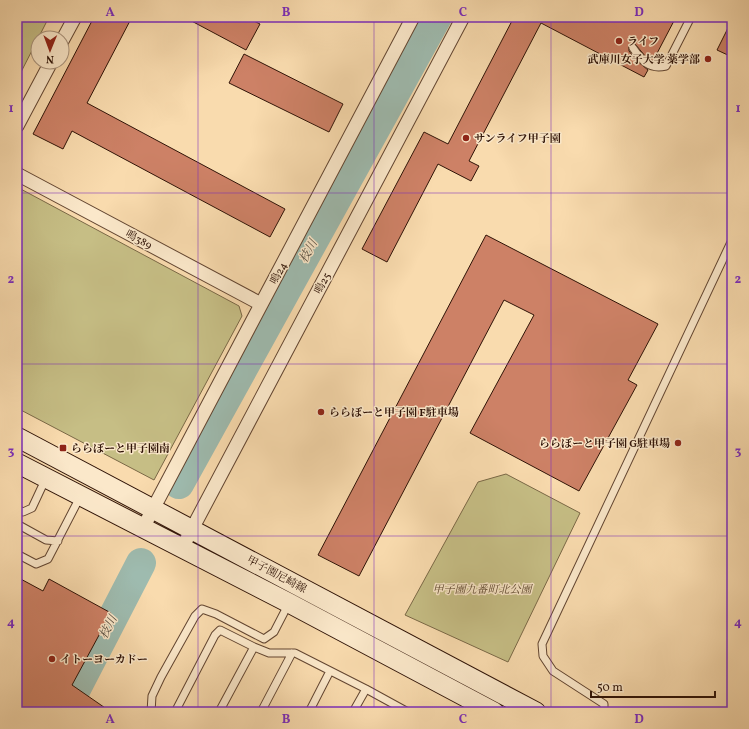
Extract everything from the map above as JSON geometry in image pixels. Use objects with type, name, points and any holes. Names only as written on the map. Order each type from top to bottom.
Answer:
[{"type":"main road","name":"甲子園尼崎線","points":[[17,437],[536,712]]},
{"type":"main road","name":"甲子園尼崎線","points":[[17,463],[289,603],[494,712]]},
{"type":"street","points":[[68,30],[75,17]]},
{"type":"street","name":"鳴24","points":[[143,528],[413,17]]},
{"type":"street","name":"鳴25","points":[[182,548],[463,17]]},
{"type":"street","points":[[17,126],[47,70]]},
{"type":"street","name":"鳴389","points":[[17,174],[261,304]]},
{"type":"lane","points":[[633,48],[640,59],[650,66],[656,68],[666,66],[691,17]]},
{"type":"lane","points":[[604,712],[604,704],[553,671],[543,656],[542,644],[732,240]]},
{"type":"lane","points":[[17,509],[23,512],[32,508],[46,478]]},
{"type":"lane","points":[[17,554],[36,564],[48,559],[80,496]]},
{"type":"lane","points":[[17,524],[46,540],[58,540]]},
{"type":"lane","points":[[151,712],[152,696],[161,677],[195,616],[202,609],[216,614],[264,639],[274,632],[289,603]]},
{"type":"lane","points":[[175,712],[214,635],[220,630],[269,653],[295,653],[366,689],[405,711]]},
{"type":"lane","points":[[219,712],[254,647]]},
{"type":"lane","points":[[261,712],[292,653]]},
{"type":"lane","points":[[309,712],[330,671]]},
{"type":"lane","points":[[353,712],[366,689]]},
{"type":"green space","points":[[17,17],[49,17],[42,30],[30,30],[30,54],[17,80]]},
{"type":"green space","points":[[17,187],[239,306],[242,316],[154,480],[17,408]]},
{"type":"green space","name":"甲子園九番町北公園","points":[[506,474],[580,513],[508,662],[405,615],[478,482]]},
{"type":"building","points":[[94,17],[132,17],[87,103],[285,209],[270,237],[72,131],[63,149],[33,134],[66,70],[70,70],[70,63]]},
{"type":"building","points":[[184,17],[246,17],[260,24],[246,50]]},
{"type":"building","name":"サンライフ甲子園","points":[[514,17],[676,17],[653,61],[646,57],[635,44],[632,43],[629,46],[629,51],[636,60],[648,70],[644,77],[541,23],[469,161],[479,166],[471,181],[438,164],[387,262],[362,249],[424,132],[448,144]]},
{"type":"building","points":[[732,20],[732,57],[717,50]]},
{"type":"building","points":[[244,54],[343,104],[329,132],[229,83]]},
{"type":"building","points":[[486,235],[658,324],[628,380],[637,385],[579,491],[470,433],[534,315],[504,300],[359,576],[318,555]]},
{"type":"building","name":"イトーヨーカドー","points":[[17,577],[43,591],[49,579],[111,613],[72,685],[111,712],[17,712]]},
{"type":"waterway","name":"枝川","points":[[179,484],[437,17]]},
{"type":"waterway","name":"枝川","points":[[64,712],[141,563]]},
{"type":"place","name":"ライフ","points":[[619,41]]},
{"type":"place","name":"武庫川女子大学 薬学部","points":[[708,59]]},
{"type":"place","name":"サンライフ甲子園","points":[[466,138]]},
{"type":"place","name":"ららぽーと甲子園 F駐車場","points":[[321,412]]},
{"type":"place","name":"ららぽーと甲子園 G駐車場","points":[[678,443]]},
{"type":"place","name":"ららぽーと甲子園南","points":[[63,448]]},
{"type":"place","name":"イトーヨーカドー","points":[[52,659]]}]
